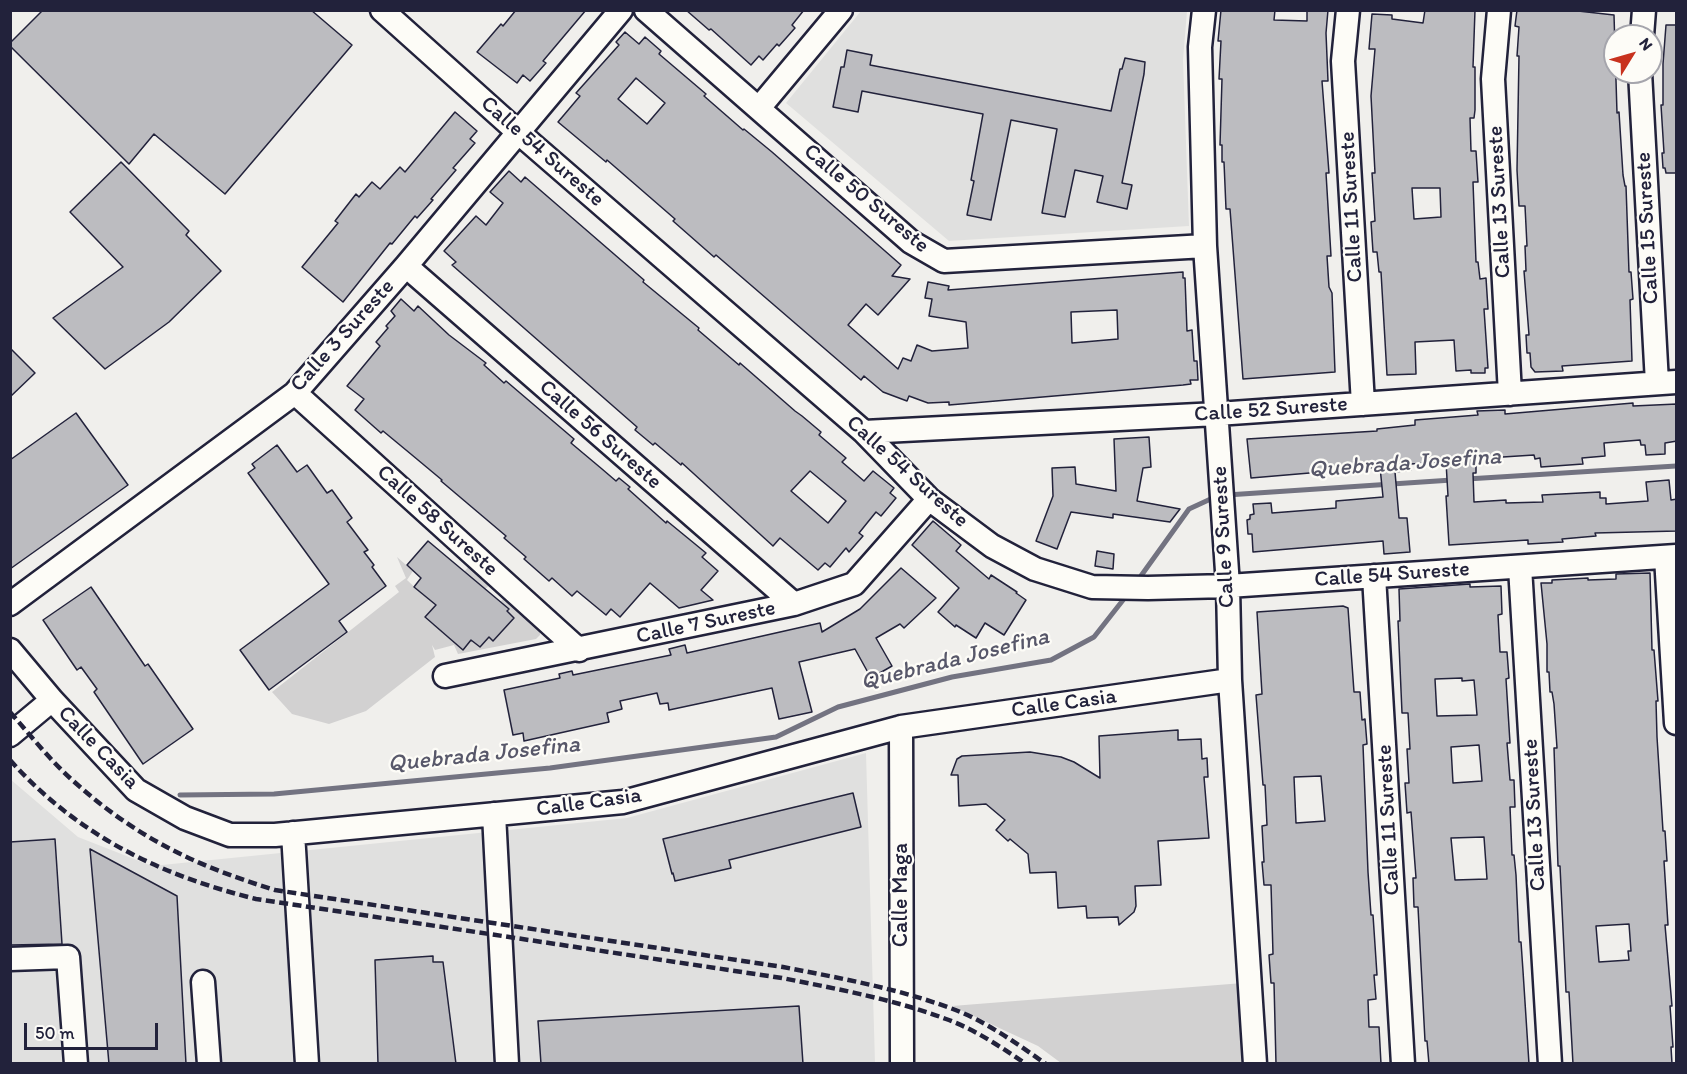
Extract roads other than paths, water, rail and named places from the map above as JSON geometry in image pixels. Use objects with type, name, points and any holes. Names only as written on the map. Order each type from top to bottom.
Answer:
[{"type":"street","name":"Calle 54 Sureste","points":[[382,10],[519,133],[864,432],[929,499],[992,546],[1035,569],[1092,587],[1148,588],[1228,586],[1671,556]]},
{"type":"street","name":"Calle 3 Sureste","points":[[10,604],[295,393],[406,266],[621,10]]},
{"type":"street","name":"Calle 50 Sureste","points":[[646,10],[910,242],[944,261],[1205,246]]},
{"type":"street","points":[[759,108],[841,10]]},
{"type":"street","name":"Calle 9 Sureste","points":[[1203,10],[1200,47],[1205,246],[1228,586],[1230,680],[1255,1064]]},
{"type":"street","name":"Calle 11 Sureste","points":[[1348,10],[1344,61],[1363,404]]},
{"type":"street","name":"Calle 13 Sureste","points":[[1499,10],[1493,79],[1510,394]]},
{"type":"street","name":"Calle 15 Sureste","points":[[1641,84],[1667,383]]},
{"type":"street","name":"Calle 56 Sureste","points":[[406,266],[794,604]]},
{"type":"street","name":"Calle 52 Sureste","points":[[864,432],[1217,414],[1667,383]]},
{"type":"street","name":"Calle 58 Sureste","points":[[295,393],[579,650]]},
{"type":"street","name":"Calle 7 Sureste","points":[[445,676],[794,604],[854,584],[929,499]]},
{"type":"street","points":[[1671,556],[1677,723]]},
{"type":"street","name":"Calle 13 Sureste","points":[[1520,567],[1550,1064]]},
{"type":"street","name":"Calle 11 Sureste","points":[[1374,576],[1403,1064]]},
{"type":"street","name":"Calle Casia","points":[[10,650],[52,700],[136,790],[185,818],[230,835],[293,833],[623,802],[901,727],[1230,680]]},
{"type":"street","points":[[10,735],[52,700]]},
{"type":"street","name":"Calle Maga","points":[[901,727],[902,1064]]},
{"type":"street","points":[[494,814],[507,1064]]},
{"type":"street","points":[[293,833],[307,1064]]},
{"type":"street","points":[[10,959],[68,957],[76,1064]]},
{"type":"street","points":[[203,982],[209,1064]]},
{"type":"waterway","name":"Quebrada Josefina","points":[[1467,479],[1676,466]]},
{"type":"waterway","name":"Quebrada Josefina","points":[[1227,495],[1452,480]]},
{"type":"waterway","name":"Quebrada Josefina","points":[[1138,580],[1189,509],[1215,497]]},
{"type":"waterway","name":"Quebrada Josefina","points":[[180,795],[274,794],[550,768],[776,737],[838,707],[952,677],[1051,660],[1094,637],[1127,595]]},
{"type":"railway","points":[[10,712],[69,778],[124,821],[195,861],[247,881],[275,890],[783,967],[867,984],[930,1001],[963,1013],[1000,1033],[1046,1064]]},
{"type":"railway","points":[[10,760],[36,787],[92,831],[153,864],[220,889],[256,899],[782,978],[844,991],[885,1000],[956,1023],[987,1039],[1026,1064]]}]
